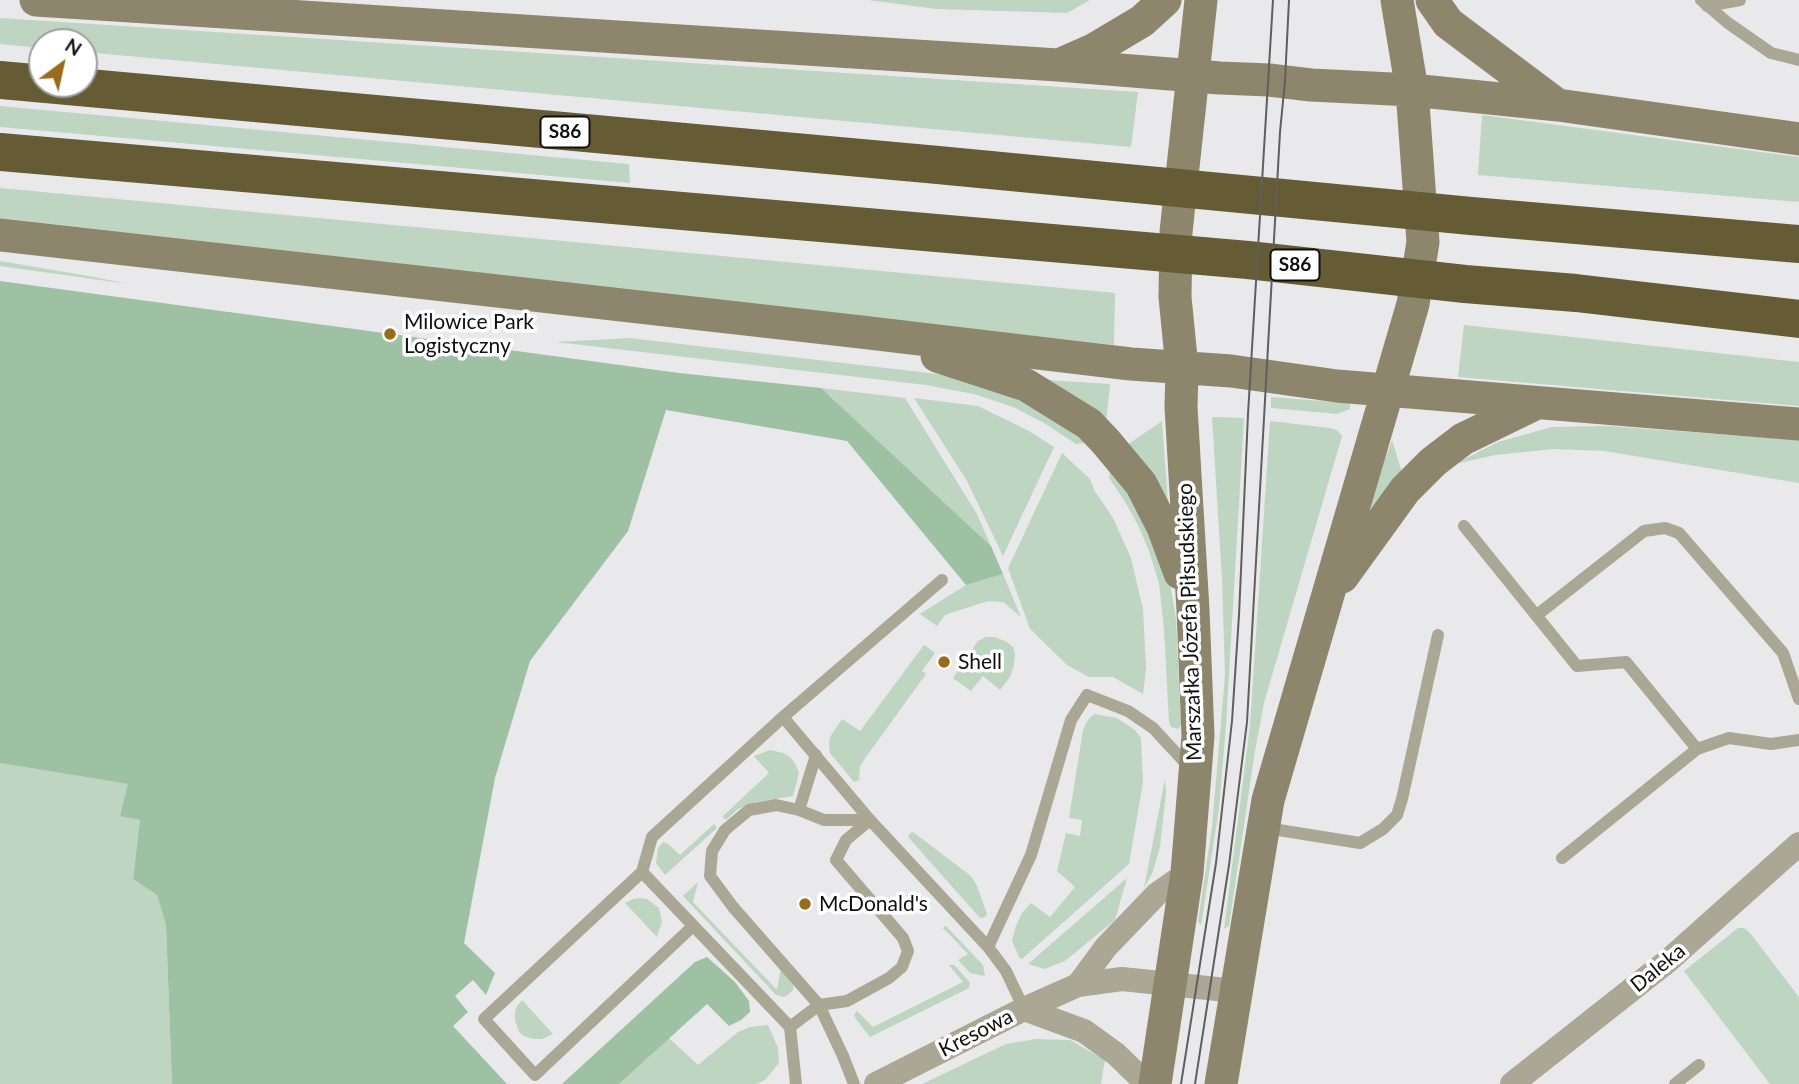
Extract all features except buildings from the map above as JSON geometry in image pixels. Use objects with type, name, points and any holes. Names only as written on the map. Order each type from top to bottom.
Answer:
[{"type":"highway","name":"S86","points":[[0,80],[1799,244]]},
{"type":"highway","name":"S86","points":[[0,152],[1248,260],[1799,318]]},
{"type":"main road","points":[[36,0],[1058,65],[1191,87],[1412,90],[1558,105],[1799,139]]},
{"type":"main road","points":[[1058,65],[1096,49],[1142,21],[1165,0]]},
{"type":"main road","name":"Marszałka Józefa Piłsudskiego","points":[[1155,1084],[1187,873],[1198,736],[1181,407],[1181,358],[1175,297],[1176,232],[1201,0]]},
{"type":"main road","points":[[1227,1077],[1236,991],[1268,800],[1413,304],[1423,242],[1412,90],[1396,0]]},
{"type":"main road","points":[[1433,0],[1448,23],[1558,105]]},
{"type":"main road","points":[[0,235],[1131,364],[1181,358],[1231,371],[1337,386],[1392,379],[1537,403],[1701,414],[1799,424]]},
{"type":"main road","points":[[861,332],[1026,385],[1089,424],[1141,484],[1163,527],[1193,610]]},
{"type":"main road","points":[[1327,597],[1405,490],[1433,462],[1463,439],[1537,403]]},
{"type":"street","name":"Daleka","points":[[1512,1084],[1669,960],[1799,845]]},
{"type":"street","points":[[1078,985],[1106,947],[1157,894],[1187,873]]},
{"type":"street","points":[[1078,985],[1122,979],[1236,991]]},
{"type":"street","name":"Kresowa","points":[[876,1084],[1024,1009],[1078,985]]},
{"type":"street","points":[[1024,1009],[1084,1031],[1116,1054],[1147,1084]]},
{"type":"lane","points":[[1704,3],[1740,0]]},
{"type":"lane","points":[[1704,3],[1771,53],[1799,60]]},
{"type":"lane","points":[[1464,526],[1577,666],[1626,662],[1697,749]]},
{"type":"lane","points":[[1537,615],[1644,531],[1665,528],[1679,533],[1783,653],[1799,699]]},
{"type":"lane","points":[[693,926],[535,1075],[484,1020],[642,872],[652,837],[783,717],[942,580]]},
{"type":"lane","points":[[1262,828],[1360,843],[1382,829],[1397,815],[1438,635]]},
{"type":"lane","points":[[988,947],[1031,855],[1071,720],[1087,695],[1128,711],[1153,728],[1195,773]]},
{"type":"lane","points":[[783,717],[870,820],[988,947],[1006,971],[1024,1009]]},
{"type":"lane","points":[[1562,859],[1697,749],[1729,738],[1772,744],[1799,740]]},
{"type":"lane","points":[[799,810],[816,755]]},
{"type":"lane","points":[[854,1084],[819,1005],[733,907],[710,876],[712,851],[725,831],[749,810],[776,805],[824,820],[870,820]]},
{"type":"lane","points":[[790,1027],[819,1005],[847,1001],[875,987],[902,967],[908,951],[903,938],[836,860],[846,839],[870,820]]},
{"type":"lane","points":[[642,872],[790,1027],[796,1084]]},
{"type":"lane","points":[[1675,1084],[1699,1065]]},
{"type":"green space","points":[[868,0],[1090,0],[1067,13],[936,9]]},
{"type":"green space","points":[[0,18],[1138,92],[1131,147],[98,53],[98,28],[28,28],[28,47],[0,44]]},
{"type":"green space","points":[[0,106],[629,164],[630,183],[0,127]]},
{"type":"green space","points":[[1482,115],[1799,157],[1799,202],[1478,175]]},
{"type":"green space","points":[[0,188],[1115,293],[1114,345],[0,218]]},
{"type":"green space","points":[[0,261],[83,275],[129,284],[0,266]]},
{"type":"green space","points":[[0,281],[679,373],[821,388],[991,546],[1003,574],[966,585],[847,441],[666,410],[628,531],[530,661],[495,778],[464,943],[495,973],[486,995],[473,980],[455,996],[468,1012],[453,1026],[507,1084],[172,1084],[166,925],[157,895],[133,879],[140,820],[120,816],[128,784],[0,763]]},
{"type":"green space","points":[[1464,325],[1799,362],[1799,406],[1458,377]]},
{"type":"green space","points":[[629,338],[963,377],[1001,387],[1092,442],[1076,444],[1013,407],[974,394],[926,385],[556,342]]},
{"type":"green space","points":[[1047,380],[1110,384],[1106,424]]},
{"type":"green space","points":[[821,388],[905,398],[977,514],[991,546]]},
{"type":"green space","points":[[1271,397],[1348,403],[1350,409],[1337,414],[1271,408]]},
{"type":"green space","points":[[914,398],[978,406],[1029,431],[1054,447],[1003,556],[967,481]]},
{"type":"green space","points":[[1212,417],[1244,418],[1226,726],[1219,808],[1201,926],[1198,921],[1212,827],[1225,675]]},
{"type":"green space","points":[[1162,421],[1168,504],[1127,445]]},
{"type":"green space","points":[[1270,421],[1330,428],[1337,430],[1342,436],[1264,703],[1229,926],[1224,929],[1250,726]]},
{"type":"green space","points":[[1607,426],[1799,440],[1799,483],[1604,451],[1554,449],[1495,455],[1455,464],[1498,442],[1552,427]]},
{"type":"green space","points":[[1392,440],[1402,472],[1375,509],[1371,507]]},
{"type":"green space","points":[[1062,453],[1090,479],[1094,490],[1113,518],[1131,558],[1143,609],[1146,668],[1143,694],[1113,677],[1089,677],[1067,665],[1030,629],[1008,568]]},
{"type":"green space","points":[[1111,464],[1140,505],[1170,583],[1176,619],[1181,725],[1178,729],[1171,727],[1169,722],[1159,583],[1138,525],[1109,478]]},
{"type":"green space","points":[[1003,574],[1021,617],[1003,602],[988,601],[945,615],[937,626],[920,614],[966,585]]},
{"type":"green space","points":[[994,637],[1013,647],[1014,665],[1010,677],[1000,690],[983,676],[971,691],[953,678],[978,641]]},
{"type":"green space","points":[[924,645],[935,653],[922,671],[926,674],[860,766],[859,780],[854,782],[830,753],[830,737],[842,719],[860,731]]},
{"type":"green space","points":[[1094,714],[1117,718],[1135,730],[1141,738],[1143,782],[1129,864],[1022,959],[1012,941],[1022,913],[1031,903],[1050,917],[1075,887],[1057,871],[1066,833],[1080,836],[1082,820],[1069,818],[1083,730]]},
{"type":"green space","points":[[770,750],[783,753],[795,763],[799,773],[793,796],[756,802],[738,809],[726,820],[722,817],[769,773],[754,756]]},
{"type":"green space","points":[[0,763],[129,784],[120,815],[140,820],[133,879],[157,895],[166,925],[172,1084],[0,1084]]},
{"type":"green space","points":[[1165,779],[1160,847],[1152,874],[1144,888]]},
{"type":"green space","points":[[714,824],[717,828],[665,875],[656,863],[658,848],[663,842],[680,855]]},
{"type":"green space","points":[[913,832],[971,876],[987,914],[985,917],[980,918],[908,837]]},
{"type":"green space","points":[[1127,878],[1115,920],[1065,961],[1045,969],[1028,964]]},
{"type":"green space","points":[[698,882],[693,902],[777,990],[781,968],[794,984],[789,994],[784,997],[776,995],[683,896]]},
{"type":"green space","points":[[640,898],[647,899],[659,908],[662,922],[657,937],[625,903]]},
{"type":"green space","points":[[946,926],[983,965],[985,976],[970,973],[958,960],[968,954],[943,928]]},
{"type":"green space","points":[[1738,928],[1744,928],[1750,933],[1799,997],[1799,1084],[1770,1084],[1684,971]]},
{"type":"green space","points":[[707,957],[735,982],[749,1001],[750,1012],[741,1020],[729,1026],[707,1004],[619,1084],[562,1084],[695,962]]},
{"type":"green space","points":[[949,965],[954,965],[967,979],[969,988],[870,1037],[856,1019],[854,1015],[857,1011],[873,1027],[963,982]]},
{"type":"green space","points":[[522,1000],[553,1034],[542,1039],[533,1039],[519,1032],[515,1012]]},
{"type":"green space","points":[[768,1025],[778,1048],[779,1063],[765,1080],[756,1084],[619,1084],[669,1038],[698,1065],[738,1032],[750,1027]]},
{"type":"green space","points":[[1036,1039],[1070,1040],[1105,1060],[1101,1084],[922,1084],[1006,1044]]},
{"type":"tram line","points":[[1181,1084],[1216,863],[1232,721],[1273,0]]},
{"type":"tram line","points":[[1195,1084],[1229,865],[1247,722],[1289,0]]},
{"type":"place","name":"Milowice Park Logistyczny","points":[[390,334]]},
{"type":"place","name":"Shell","points":[[944,662]]},
{"type":"place","name":"McDonald's","points":[[805,904]]}]
